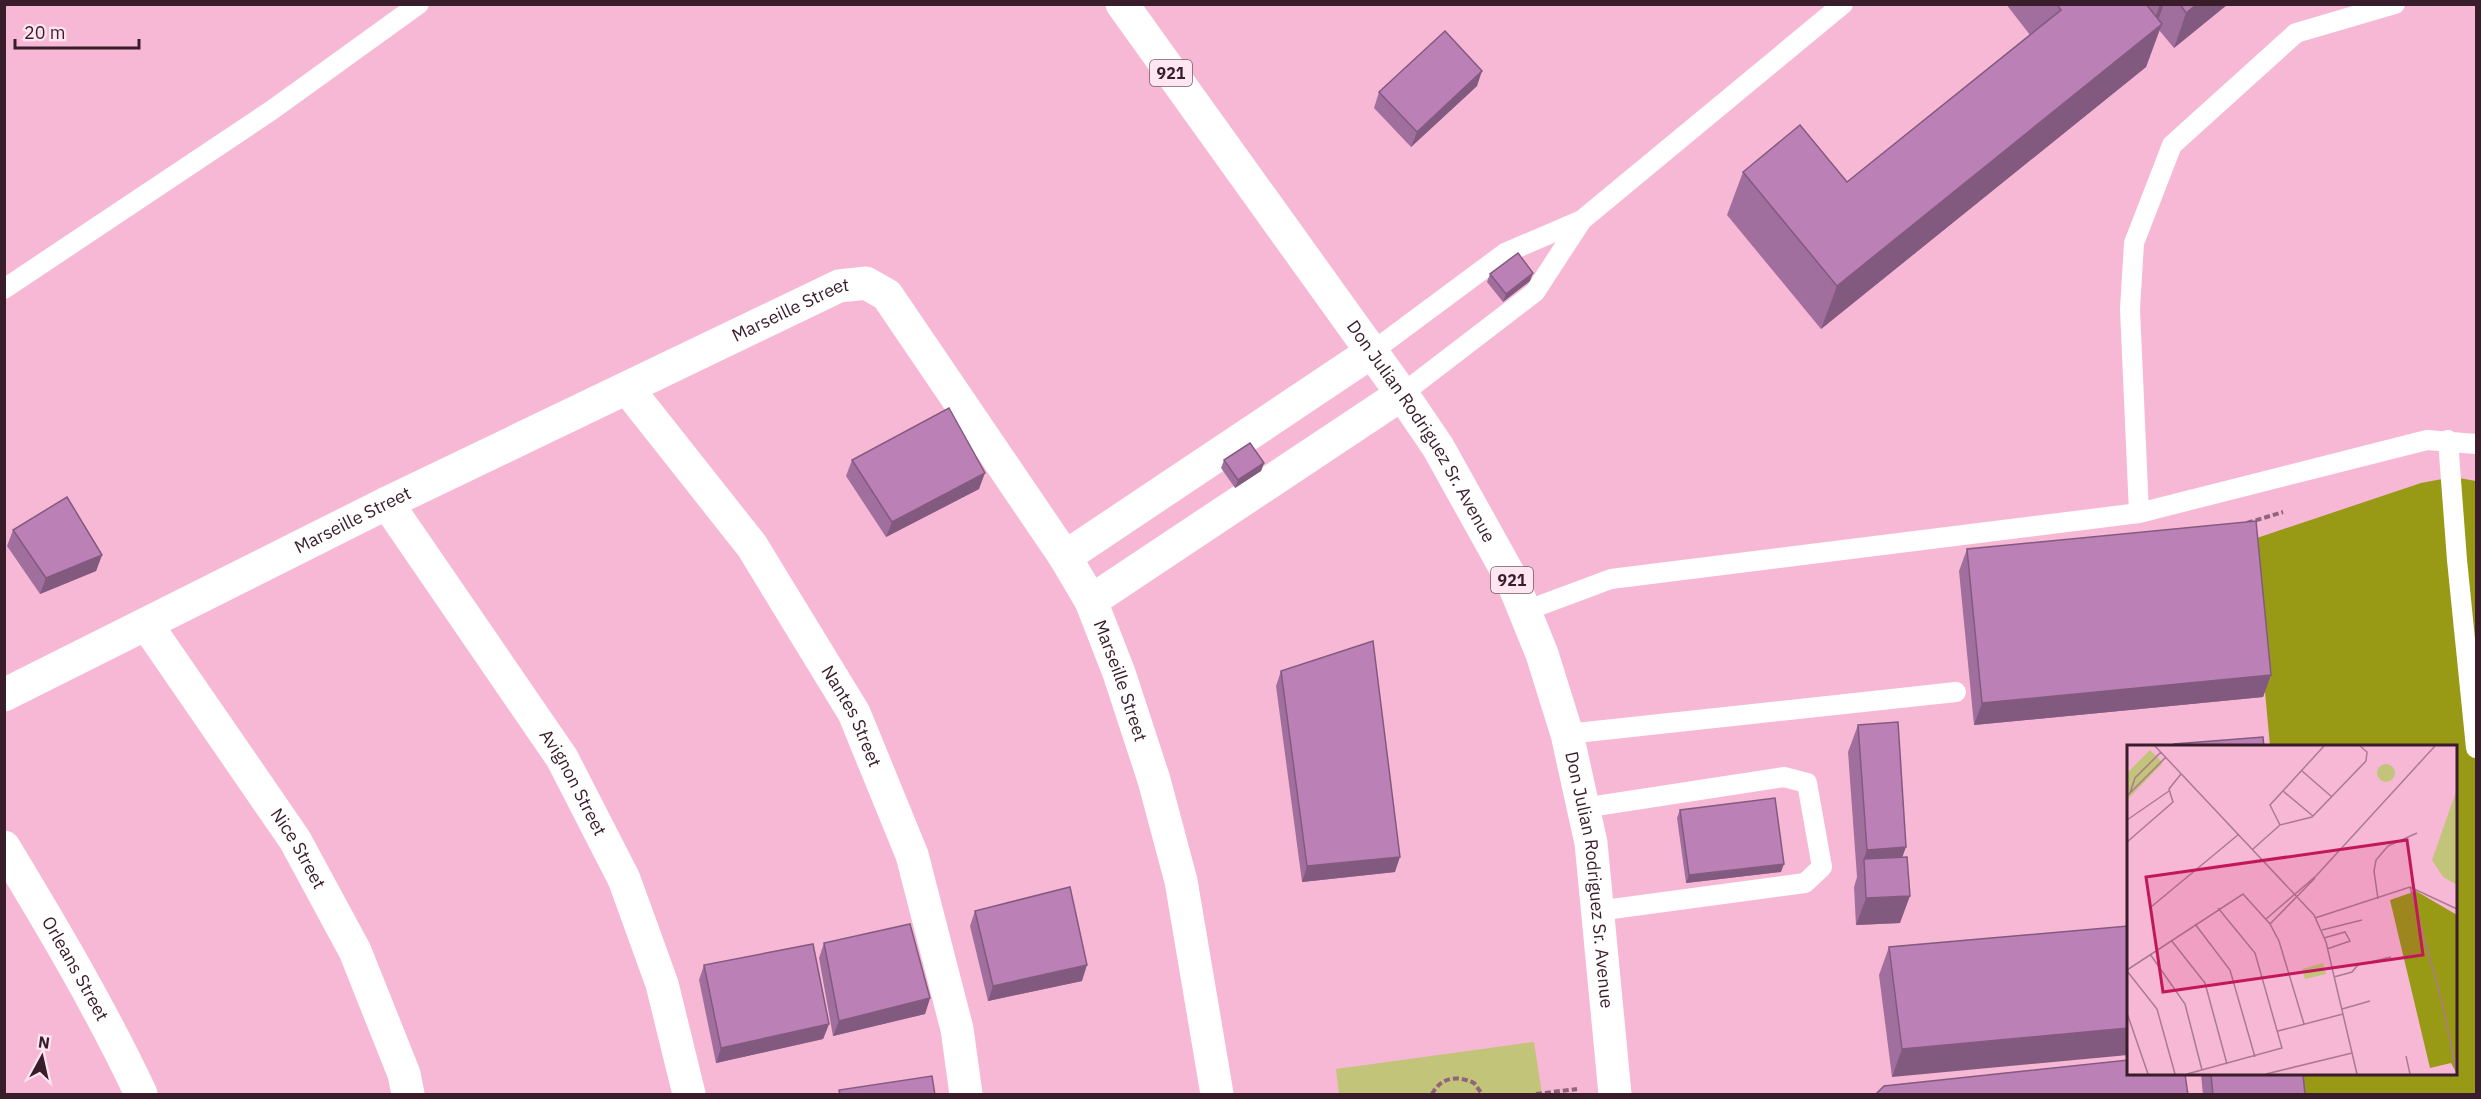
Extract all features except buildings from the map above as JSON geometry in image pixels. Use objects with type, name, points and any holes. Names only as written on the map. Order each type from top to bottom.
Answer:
[{"type":"street","name":"Don Julian Rodriguez Sr. Avenue","points":[[1122,4],[1373,351],[1438,447],[1512,580],[1526,611],[1567,734],[1591,843],[1615,1095]]},
{"type":"street","name":"Marseille Street","points":[[4,695],[387,503],[839,286],[866,283],[887,295],[1065,556],[1091,601],[1119,673],[1154,780],[1181,881],[1217,1095]]},
{"type":"street","points":[[1065,556],[1373,351]]},
{"type":"street","name":"Nantes Street","points":[[627,388],[752,546],[854,713],[912,855],[957,1029],[966,1095]]},
{"type":"street","points":[[1091,601],[1402,394]]},
{"type":"street","name":"Avignon Street","points":[[387,503],[562,758],[624,879],[662,984],[689,1095]]},
{"type":"street","name":"Nice Street","points":[[147,625],[295,840],[355,951],[404,1074],[408,1095]]},
{"type":"street","name":"Orleans Street","points":[[4,847],[65,946],[115,1038],[141,1095]]},
{"type":"lane","points":[[4,289],[272,110],[419,4]]},
{"type":"lane","points":[[1373,351],[1505,254],[1582,220],[1843,4]]},
{"type":"lane","points":[[2139,513],[2130,309],[2134,243],[2172,145],[2296,33],[2395,4]]},
{"type":"lane","points":[[1402,394],[1535,292],[1582,220]]},
{"type":"lane","points":[[1526,611],[1611,579],[2139,513],[2427,440],[2476,444]]},
{"type":"lane","points":[[2448,440],[2457,560],[2476,748]]},
{"type":"lane","points":[[1567,734],[1956,692]]},
{"type":"lane","points":[[1583,808],[1784,777],[1807,783],[1822,867],[1805,883],[1597,910]]},
{"type":"path","points":[[1432,1095],[1444,1080],[1454,1078],[1474,1083],[1482,1095]]},
{"type":"green space","points":[[1534,1042],[1542,1094],[1339,1094],[1336,1069]]},
{"type":"shaded area","points":[[2453,477],[2476,481],[2476,1094],[2302,1094],[2300,1075],[2457,1075],[2457,745],[2270,745],[2251,540],[2421,483]]}]
